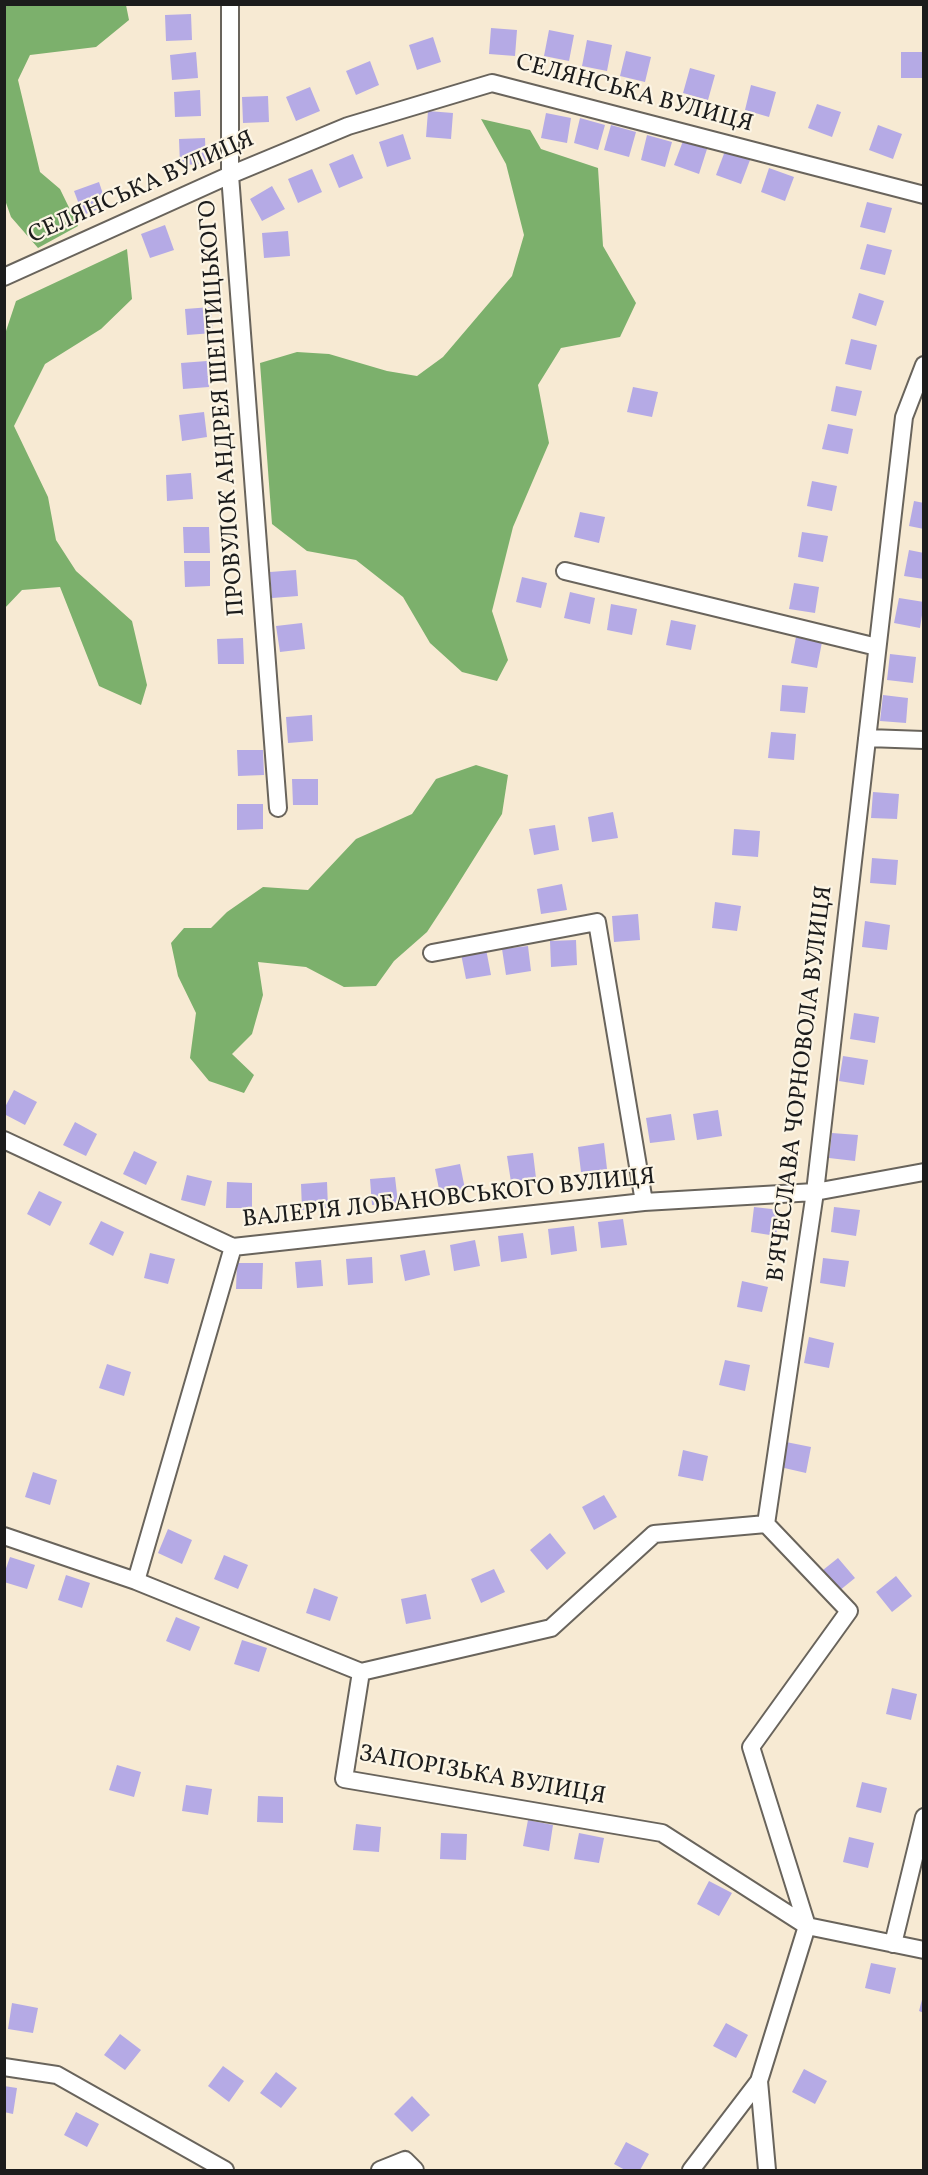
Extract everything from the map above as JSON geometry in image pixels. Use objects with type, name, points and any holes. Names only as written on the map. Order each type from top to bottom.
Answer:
[{"type":"street","name":"ПРОВУЛОК АНДРЕЯ ШЕПТИЦЬКОГО","points":[[230,4],[230,175],[278,808]]},
{"type":"street","name":"СЕЛЯНСЬКА ВУЛИЦЯ","points":[[4,277],[230,175],[348,126],[492,83],[924,195]]},
{"type":"street","name":"В'ЯЧЕСЛАВА ЧОРНОВОЛА ВУЛИЦЯ","points":[[766,1524],[815,1192],[904,417],[924,366]]},
{"type":"street","points":[[565,571],[877,648]]},
{"type":"street","points":[[867,738],[924,740]]},
{"type":"street","points":[[432,953],[597,922],[644,1202]]},
{"type":"street","name":"ВАЛЕРІЯ ЛОБАНОВСЬКОГО ВУЛИЦЯ","points":[[4,1140],[233,1247],[644,1202],[815,1192],[924,1172]]},
{"type":"street","points":[[136,1581],[233,1247]]},
{"type":"street","points":[[4,1536],[136,1581],[361,1672],[551,1628],[654,1534],[766,1524],[849,1611],[751,1747],[807,1926],[759,2081],[691,2170]]},
{"type":"street","name":"ЗАПОРІЗЬКА ВУЛИЦЯ","points":[[361,1672],[344,1779],[662,1833],[807,1926],[924,1950]]},
{"type":"street","points":[[893,1944],[924,1817]]},
{"type":"street","points":[[4,2067],[57,2074],[225,2170]]},
{"type":"street","points":[[759,2081],[768,2170]]},
{"type":"street","points":[[380,2170],[405,2160],[415,2170]]},
{"type":"green space","points":[[4,5],[126,5],[129,20],[96,47],[30,55],[18,80],[40,172],[60,189],[78,226],[38,248],[11,217],[5,200]]},
{"type":"green space","points":[[481,119],[530,130],[541,149],[598,168],[603,246],[636,303],[620,337],[561,348],[538,385],[549,443],[513,527],[492,611],[508,660],[497,681],[462,672],[430,643],[403,597],[356,560],[307,551],[272,524],[260,363],[297,352],[329,354],[387,371],[417,376],[443,357],[512,276],[524,235],[506,164]]},
{"type":"green space","points":[[127,249],[132,299],[101,329],[45,364],[14,426],[48,497],[56,540],[76,571],[132,621],[147,685],[141,705],[99,686],[60,587],[22,590],[4,609],[5,334],[16,301]]},
{"type":"green space","points":[[476,765],[508,775],[502,814],[427,932],[394,961],[376,986],[344,987],[306,967],[258,962],[263,995],[252,1034],[232,1054],[254,1075],[244,1093],[209,1081],[190,1058],[196,1013],[178,976],[171,943],[184,928],[211,928],[227,912],[263,887],[308,890],[356,839],[412,814],[436,779]]},
{"type":"building","points":[[191,14],[192,40],[166,41],[165,15]]},
{"type":"building","points":[[491,28],[517,30],[515,56],[489,54]]},
{"type":"building","points":[[549,30],[574,35],[569,61],[544,56]]},
{"type":"building","points":[[433,37],[441,62],[417,70],[409,45]]},
{"type":"building","points":[[587,40],[612,45],[607,71],[582,66]]},
{"type":"building","points":[[626,51],[651,57],[645,82],[620,76]]},
{"type":"building","points":[[196,52],[198,78],[172,80],[170,55]]},
{"type":"building","points":[[901,52],[924,52],[924,78],[901,78]]},
{"type":"building","points":[[370,61],[379,85],[356,95],[346,71]]},
{"type":"building","points":[[690,68],[715,75],[708,100],[683,93]]},
{"type":"building","points":[[751,85],[776,92],[769,117],[745,110]]},
{"type":"building","points":[[310,87],[320,111],[296,121],[286,97]]},
{"type":"building","points":[[200,90],[201,116],[175,117],[174,92]]},
{"type":"building","points":[[268,96],[269,122],[243,123],[242,97]]},
{"type":"building","points":[[817,104],[841,112],[832,137],[808,128]]},
{"type":"building","points":[[428,111],[453,113],[451,139],[426,137]]},
{"type":"building","points":[[546,113],[571,118],[567,143],[541,138]]},
{"type":"building","points":[[580,118],[605,125],[598,150],[574,143]]},
{"type":"building","points":[[611,125],[636,132],[629,157],[604,150]]},
{"type":"building","points":[[878,125],[902,134],[893,159],[869,150]]},
{"type":"building","points":[[403,134],[411,159],[387,167],[379,142]]},
{"type":"building","points":[[647,135],[672,142],[665,167],[641,160]]},
{"type":"building","points":[[205,138],[206,164],[180,165],[179,139]]},
{"type":"building","points":[[683,141],[707,149],[699,174],[674,165]]},
{"type":"building","points":[[725,151],[750,160],[741,184],[716,175]]},
{"type":"building","points":[[353,154],[363,178],[339,188],[329,164]]},
{"type":"building","points":[[769,168],[794,177],[785,201],[761,192]]},
{"type":"building","points":[[312,169],[322,192],[298,203],[288,179]]},
{"type":"building","points":[[99,182],[107,206],[83,215],[74,191]]},
{"type":"building","points":[[272,186],[285,209],[262,221],[250,199]]},
{"type":"building","points":[[867,202],[892,208],[885,233],[860,227]]},
{"type":"building","points":[[165,225],[174,250],[150,258],[141,234]]},
{"type":"building","points":[[288,231],[290,256],[264,258],[262,233]]},
{"type":"building","points":[[867,244],[892,250],[885,275],[860,269]]},
{"type":"building","points":[[859,293],[884,301],[876,326],[852,318]]},
{"type":"building","points":[[211,307],[213,333],[187,335],[185,309]]},
{"type":"building","points":[[851,339],[877,345],[871,370],[845,364]]},
{"type":"building","points":[[207,361],[209,387],[183,389],[181,363]]},
{"type":"building","points":[[836,386],[862,391],[856,416],[831,411]]},
{"type":"building","points":[[633,387],[658,392],[652,417],[627,412]]},
{"type":"building","points":[[204,412],[207,437],[182,441],[179,415]]},
{"type":"building","points":[[828,424],[853,429],[848,454],[822,449]]},
{"type":"building","points":[[191,473],[193,499],[167,501],[166,475]]},
{"type":"building","points":[[812,481],[837,486],[832,511],[807,506]]},
{"type":"building","points":[[914,501],[924,503],[924,529],[909,526]]},
{"type":"building","points":[[580,512],[605,517],[599,543],[574,537]]},
{"type":"building","points":[[183,527],[209,527],[210,553],[184,553]]},
{"type":"building","points":[[802,532],[828,536],[823,562],[798,557]]},
{"type":"building","points":[[909,550],[924,553],[924,579],[904,576]]},
{"type":"building","points":[[184,561],[210,561],[210,586],[185,587]]},
{"type":"building","points":[[296,570],[298,596],[272,598],[270,572]]},
{"type":"building","points":[[522,577],[547,583],[541,608],[516,602]]},
{"type":"building","points":[[794,583],[819,587],[815,613],[789,609]]},
{"type":"building","points":[[570,592],[595,598],[590,624],[564,618]]},
{"type":"building","points":[[899,598],[924,602],[920,628],[894,623]]},
{"type":"building","points":[[611,604],[637,609],[632,635],[607,630]]},
{"type":"building","points":[[671,620],[696,625],[691,650],[666,645]]},
{"type":"building","points":[[302,623],[305,649],[280,652],[276,626]]},
{"type":"building","points":[[796,637],[822,642],[817,668],[791,663]]},
{"type":"building","points":[[243,638],[244,664],[218,664],[217,639]]},
{"type":"building","points":[[890,654],[916,657],[913,683],[887,680]]},
{"type":"building","points":[[782,685],[808,687],[805,713],[780,711]]},
{"type":"building","points":[[883,695],[908,698],[906,723],[880,721]]},
{"type":"building","points":[[312,715],[313,741],[288,743],[286,717]]},
{"type":"building","points":[[771,732],[796,734],[794,760],[768,758]]},
{"type":"building","points":[[237,750],[263,750],[264,775],[238,776]]},
{"type":"building","points":[[292,779],[318,779],[318,805],[293,805]]},
{"type":"building","points":[[873,792],[899,794],[897,819],[871,818]]},
{"type":"building","points":[[237,804],[263,804],[263,829],[237,830]]},
{"type":"building","points":[[613,812],[618,838],[592,842],[588,817]]},
{"type":"building","points":[[555,825],[559,850],[534,855],[529,829]]},
{"type":"building","points":[[734,829],[760,831],[758,857],[732,855]]},
{"type":"building","points":[[872,858],[898,860],[896,885],[870,883]]},
{"type":"building","points":[[562,884],[567,910],[541,914],[537,889]]},
{"type":"building","points":[[715,902],[741,906],[737,931],[712,928]]},
{"type":"building","points":[[638,914],[640,940],[614,942],[612,916]]},
{"type":"building","points":[[865,921],[890,925],[887,950],[862,947]]},
{"type":"building","points":[[576,940],[577,965],[551,967],[550,941]]},
{"type":"building","points":[[528,946],[531,971],[506,975],[502,949]]},
{"type":"building","points":[[486,949],[491,975],[466,979],[461,954]]},
{"type":"building","points":[[854,1013],[879,1017],[875,1043],[850,1039]]},
{"type":"building","points":[[843,1056],[868,1060],[864,1085],[839,1081]]},
{"type":"building","points":[[14,1090],[37,1102],[25,1125],[4,1114],[4,1109]]},
{"type":"building","points":[[718,1110],[722,1136],[697,1140],[693,1114]]},
{"type":"building","points":[[671,1114],[675,1140],[650,1143],[646,1118]]},
{"type":"building","points":[[75,1122],[97,1134],[86,1156],[63,1145]]},
{"type":"building","points":[[832,1133],[858,1135],[855,1161],[829,1158]]},
{"type":"building","points":[[604,1143],[607,1169],[581,1172],[578,1147]]},
{"type":"building","points":[[134,1151],[157,1162],[146,1185],[123,1174]]},
{"type":"building","points":[[533,1153],[536,1178],[511,1182],[507,1156]]},
{"type":"building","points":[[460,1164],[465,1189],[440,1194],[435,1169]]},
{"type":"building","points":[[187,1175],[212,1181],[205,1206],[181,1200]]},
{"type":"building","points":[[395,1177],[398,1203],[372,1205],[370,1179]]},
{"type":"building","points":[[227,1182],[252,1183],[252,1208],[226,1208]]},
{"type":"building","points":[[327,1182],[328,1208],[302,1210],[301,1184]]},
{"type":"building","points":[[39,1191],[62,1202],[50,1226],[27,1214]]},
{"type":"building","points":[[754,1207],[780,1210],[776,1236],[751,1232]]},
{"type":"building","points":[[834,1207],[860,1210],[856,1236],[831,1232]]},
{"type":"building","points":[[623,1219],[627,1245],[601,1248],[598,1222]]},
{"type":"building","points":[[101,1221],[124,1232],[113,1256],[89,1244]]},
{"type":"building","points":[[574,1226],[577,1251],[551,1255],[548,1229]]},
{"type":"building","points":[[523,1233],[527,1258],[501,1262],[498,1236]]},
{"type":"building","points":[[475,1240],[480,1266],[454,1271],[450,1245]]},
{"type":"building","points":[[425,1250],[430,1275],[405,1281],[400,1255]]},
{"type":"building","points":[[150,1253],[175,1259],[168,1284],[144,1278]]},
{"type":"building","points":[[372,1257],[373,1283],[348,1285],[346,1259]]},
{"type":"building","points":[[823,1258],[849,1261],[845,1287],[820,1283]]},
{"type":"building","points":[[321,1260],[323,1286],[297,1288],[295,1262]]},
{"type":"building","points":[[237,1263],[263,1263],[262,1289],[236,1289]]},
{"type":"building","points":[[742,1281],[768,1287],[762,1312],[737,1307]]},
{"type":"building","points":[[809,1337],[834,1343],[829,1368],[804,1363]]},
{"type":"building","points":[[725,1360],[750,1365],[745,1391],[719,1385]]},
{"type":"building","points":[[107,1364],[131,1372],[124,1396],[99,1388]]},
{"type":"building","points":[[786,1442],[811,1447],[806,1473],[780,1467]]},
{"type":"building","points":[[683,1450],[708,1456],[703,1481],[678,1476]]},
{"type":"building","points":[[33,1472],[57,1480],[50,1505],[25,1497]]},
{"type":"building","points":[[604,1495],[617,1517],[594,1530],[582,1507]]},
{"type":"building","points":[[168,1529],[192,1540],[182,1564],[158,1553]]},
{"type":"building","points":[[550,1533],[566,1553],[547,1570],[530,1550]]},
{"type":"building","points":[[224,1555],[248,1565],[238,1589],[214,1579]]},
{"type":"building","points":[[10,1557],[35,1565],[27,1589],[4,1582],[4,1574]]},
{"type":"building","points":[[838,1558],[855,1578],[834,1595],[818,1574]]},
{"type":"building","points":[[494,1569],[505,1592],[481,1603],[471,1579]]},
{"type":"building","points":[[66,1575],[90,1583],[82,1608],[58,1600]]},
{"type":"building","points":[[896,1576],[912,1596],[892,1612],[876,1592]]},
{"type":"building","points":[[314,1588],[338,1597],[330,1621],[306,1613]]},
{"type":"building","points":[[426,1594],[431,1619],[406,1624],[401,1599]]},
{"type":"building","points":[[176,1617],[200,1627],[190,1651],[166,1641]]},
{"type":"building","points":[[242,1640],[267,1648],[259,1672],[234,1664]]},
{"type":"building","points":[[892,1688],[917,1694],[911,1720],[886,1714]]},
{"type":"building","points":[[117,1765],[141,1772],[134,1797],[109,1790]]},
{"type":"building","points":[[862,1782],[887,1788],[881,1813],[856,1807]]},
{"type":"building","points":[[186,1785],[212,1789],[208,1815],[182,1811]]},
{"type":"building","points":[[258,1796],[283,1797],[283,1823],[257,1822]]},
{"type":"building","points":[[528,1820],[553,1825],[549,1851],[523,1846]]},
{"type":"building","points":[[356,1824],[381,1827],[379,1852],[353,1850]]},
{"type":"building","points":[[441,1833],[467,1834],[466,1860],[440,1859]]},
{"type":"building","points":[[579,1833],[604,1838],[599,1863],[574,1859]]},
{"type":"building","points":[[849,1837],[874,1843],[868,1868],[843,1862]]},
{"type":"building","points":[[709,1881],[732,1893],[719,1916],[697,1904]]},
{"type":"building","points":[[871,1963],[896,1968],[890,1994],[865,1988]]},
{"type":"building","points":[[924,1996],[924,2013],[919,2011]]},
{"type":"building","points":[[12,2003],[38,2008],[33,2033],[8,2029]]},
{"type":"building","points":[[726,2023],[748,2035],[736,2058],[713,2046]]},
{"type":"building","points":[[120,2034],[141,2050],[125,2070],[104,2055]]},
{"type":"building","points":[[223,2066],[244,2081],[229,2102],[208,2086]]},
{"type":"building","points":[[804,2069],[827,2081],[815,2104],[792,2092]]},
{"type":"building","points":[[276,2072],[297,2088],[281,2108],[260,2093]]},
{"type":"building","points":[[4,2086],[17,2088],[13,2114],[4,2112]]},
{"type":"building","points":[[412,2096],[430,2115],[412,2132],[394,2114]]},
{"type":"building","points":[[76,2112],[99,2124],[87,2147],[64,2135]]},
{"type":"building","points":[[626,2142],[649,2154],[640,2170],[625,2170],[614,2164]]}]
